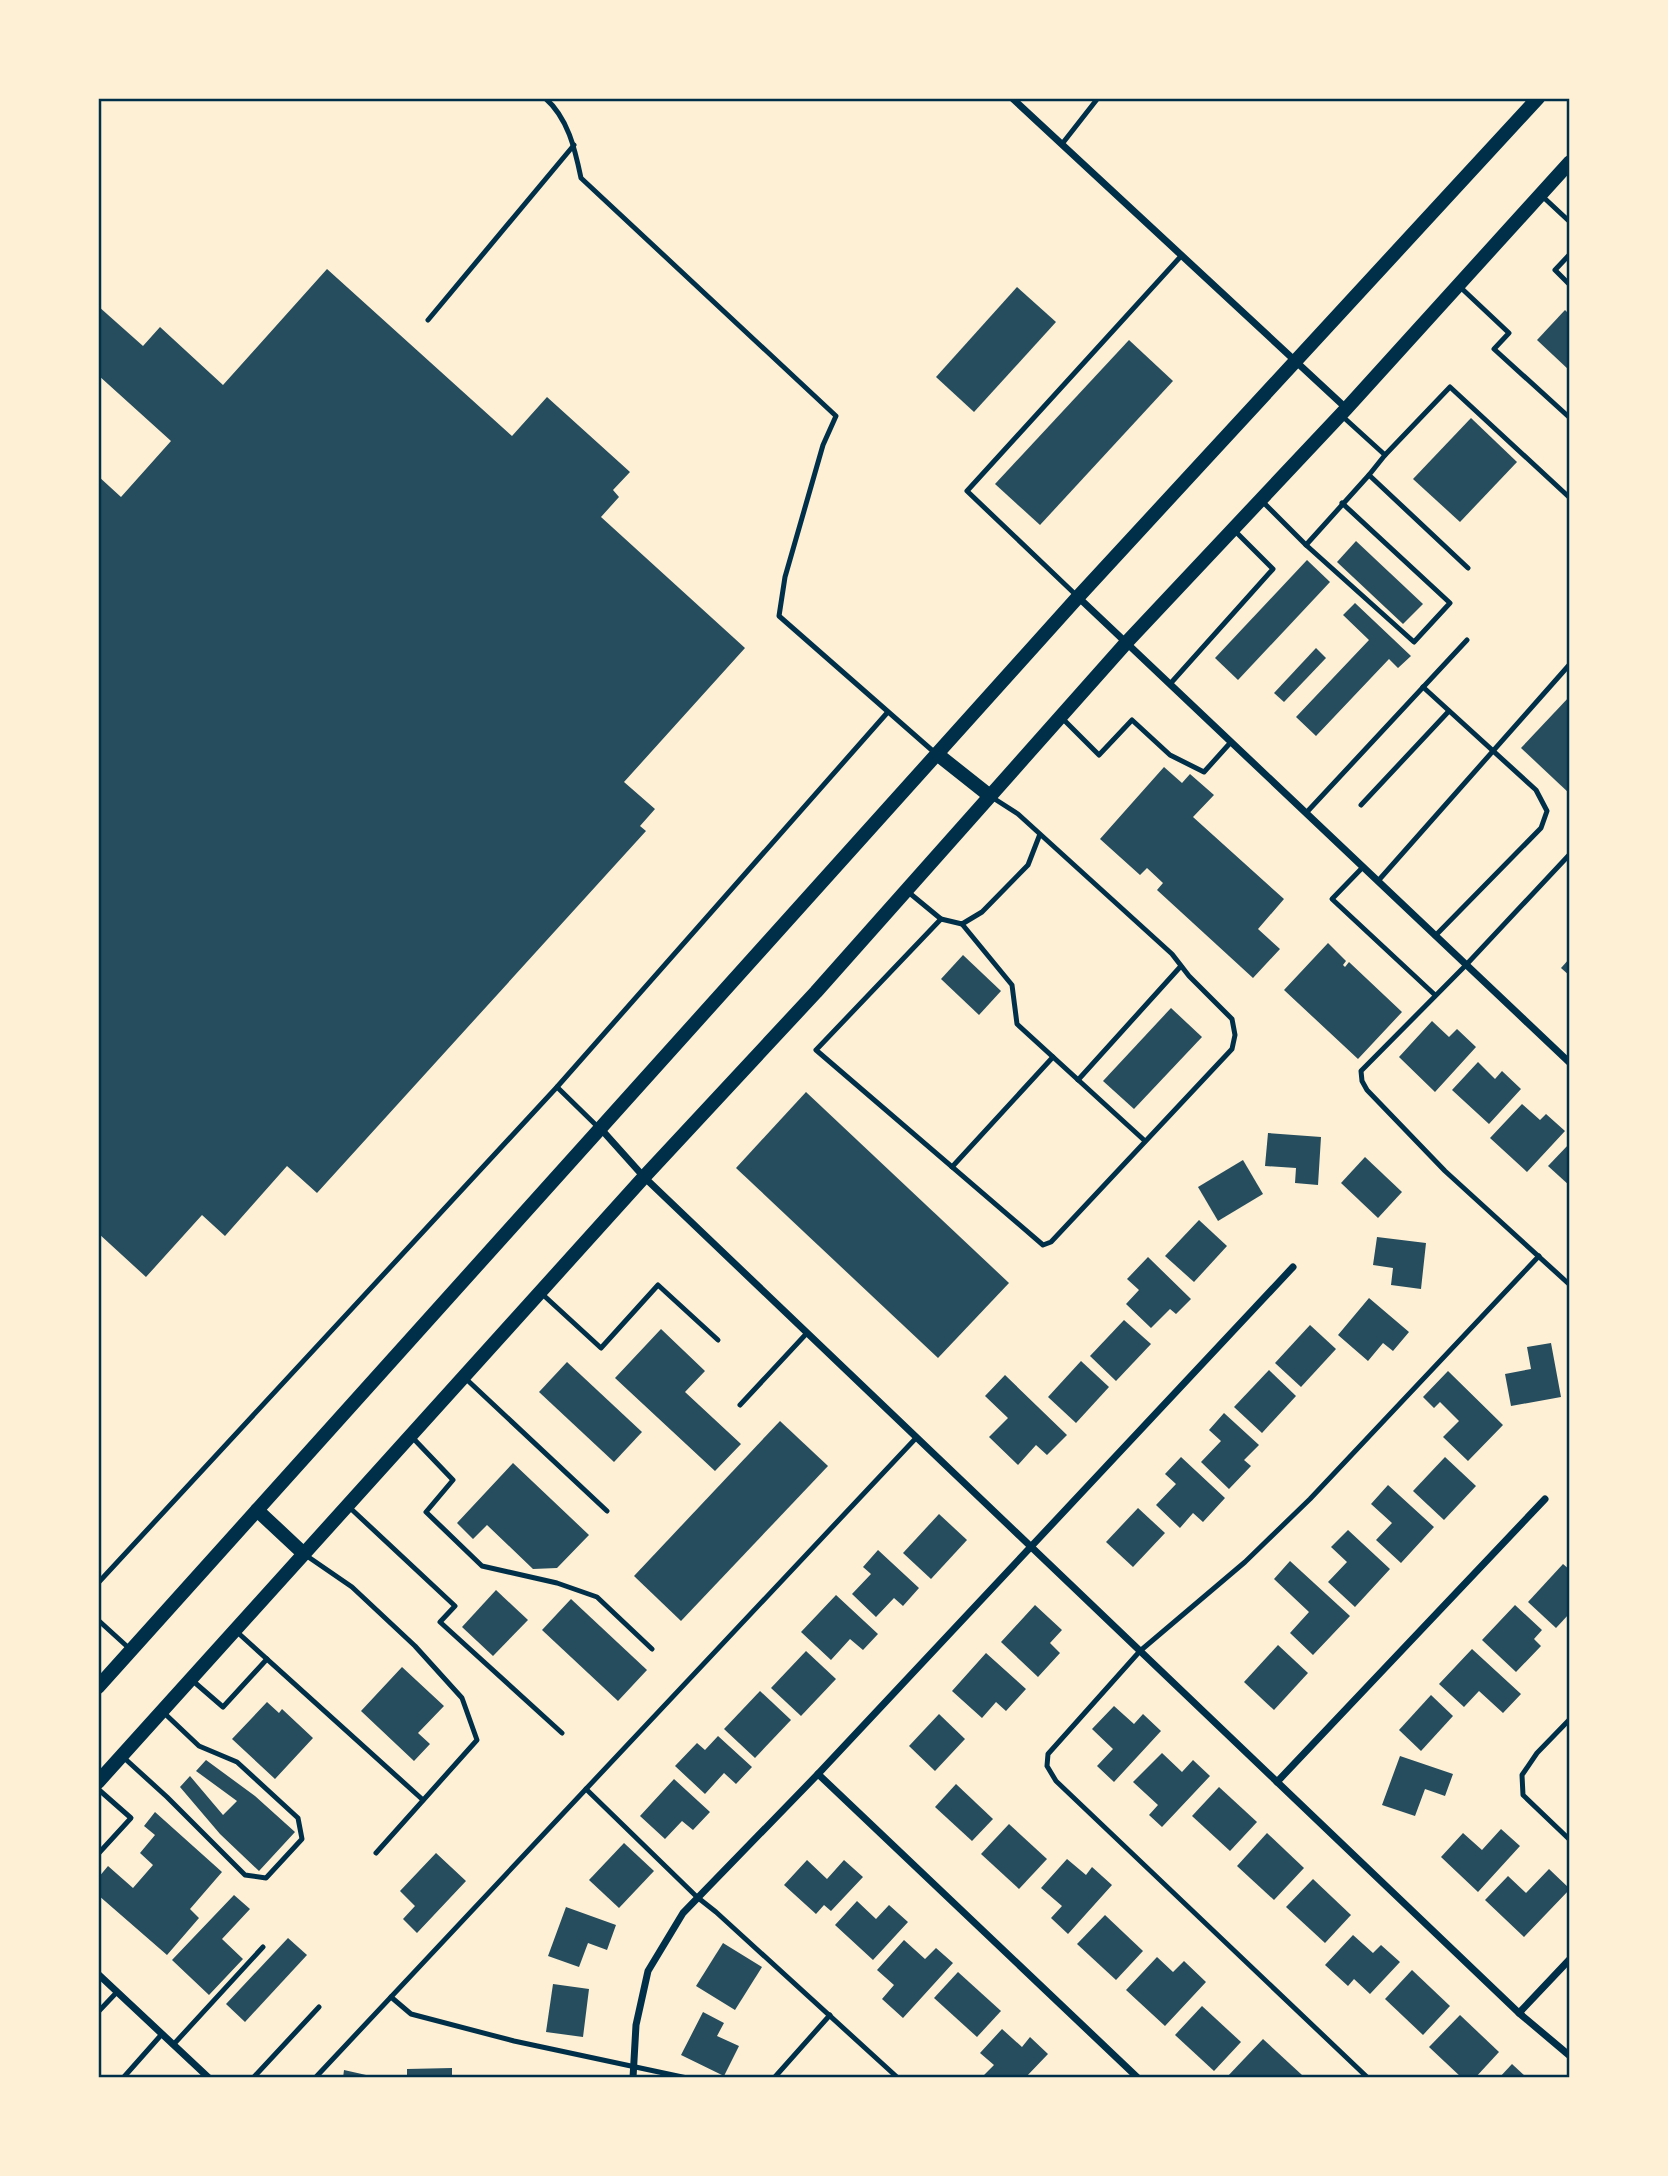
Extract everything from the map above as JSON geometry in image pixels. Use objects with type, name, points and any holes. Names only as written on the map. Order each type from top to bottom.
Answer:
[{"type":"main road","points":[[98,1687],[1078,597],[1538,98]]},
{"type":"main road","points":[[98,1782],[644,1177],[816,992],[1126,643],[1344,412],[1570,162]]},
{"type":"main road","points":[[937,754],[990,796]]},
{"type":"main road","points":[[257,1510],[304,1554]]},
{"type":"street","points":[[1012,98],[1296,360],[1344,412]]},
{"type":"street","points":[[1078,597],[1570,1063]]},
{"type":"street","points":[[601,1129],[644,1177],[916,1438],[1519,2012],[1570,2056]]},
{"type":"street","points":[[634,2078],[636,2025],[648,1971],[683,1913],[1293,1267]]},
{"type":"street","points":[[1277,1782],[1545,1499]]},
{"type":"street","points":[[818,1773],[1138,2078]]},
{"type":"street","points":[[1519,2012],[1570,1959]]},
{"type":"street","points":[[98,1974],[209,2078]]},
{"type":"lane","points":[[545,98],[556,107],[574,145],[581,178],[836,416],[824,445],[782,588],[779,616],[937,754]]},
{"type":"lane","points":[[1062,144],[1098,98]]},
{"type":"lane","points":[[428,320],[574,145]]},
{"type":"lane","points":[[1541,195],[1570,222]]},
{"type":"lane","points":[[1570,254],[1555,270],[1570,285]]},
{"type":"lane","points":[[1078,597],[967,491],[1182,255]]},
{"type":"lane","points":[[1458,285],[1509,332],[1494,349],[1570,418]]},
{"type":"lane","points":[[1306,545],[1385,455],[1450,387],[1570,498]]},
{"type":"lane","points":[[1344,412],[1385,455]]},
{"type":"lane","points":[[1369,474],[1468,568]]},
{"type":"lane","points":[[1260,500],[1414,642],[1450,603],[1342,503]]},
{"type":"lane","points":[[1170,684],[1273,569],[1233,529]]},
{"type":"lane","points":[[1306,813],[1467,640]]},
{"type":"lane","points":[[1378,881],[1570,664]]},
{"type":"lane","points":[[1423,687],[1536,790],[1547,811],[1541,828],[1435,936]]},
{"type":"lane","points":[[1361,804],[1449,711]]},
{"type":"lane","points":[[98,1583],[557,1087],[887,713]]},
{"type":"lane","points":[[1061,717],[1099,755],[1132,720],[1170,755],[1204,772],[1231,742]]},
{"type":"lane","points":[[941,919],[816,1050],[1043,1245],[1051,1242],[1232,1049],[1235,1035],[1232,1019],[1172,954],[1018,814],[990,796]]},
{"type":"lane","points":[[962,925],[982,912],[1028,865],[1040,834]]},
{"type":"lane","points":[[1570,854],[1361,1071],[1367,1090],[1446,1171],[1570,1285]]},
{"type":"lane","points":[[1363,867],[1332,899],[1435,996]]},
{"type":"lane","points":[[907,891],[941,919],[962,925],[1012,985],[1017,1024],[1145,1141]]},
{"type":"lane","points":[[1078,1080],[1181,966]]},
{"type":"lane","points":[[952,1167],[1053,1057]]},
{"type":"lane","points":[[557,1087],[601,1129]]},
{"type":"lane","points":[[1368,2078],[1056,1781],[1047,1766],[1048,1754],[1140,1651],[1245,1562],[1310,1499],[1539,1256]]},
{"type":"lane","points":[[540,1292],[601,1348],[658,1285],[718,1340]]},
{"type":"lane","points":[[740,1405],[807,1333]]},
{"type":"lane","points":[[464,1377],[607,1511]]},
{"type":"lane","points":[[411,1436],[453,1480],[426,1512],[482,1566],[557,1583],[597,1597],[652,1649]]},
{"type":"lane","points":[[315,2078],[916,1438]]},
{"type":"lane","points":[[348,1506],[455,1606],[440,1622],[562,1733]]},
{"type":"lane","points":[[304,1554],[352,1587],[415,1646],[462,1698],[477,1740],[376,1853]]},
{"type":"lane","points":[[98,1620],[131,1650]]},
{"type":"lane","points":[[235,1630],[423,1800]]},
{"type":"lane","points":[[191,1679],[223,1707],[268,1659]]},
{"type":"lane","points":[[122,1756],[245,1875],[266,1878],[302,1839],[298,1818],[237,1762],[199,1746],[162,1711]]},
{"type":"lane","points":[[1570,1719],[1537,1753],[1522,1775],[1523,1796],[1570,1840]]},
{"type":"lane","points":[[98,1789],[131,1818],[98,1854]]},
{"type":"lane","points":[[586,1789],[698,1898],[898,2078]]},
{"type":"lane","points":[[173,2045],[263,1947]]},
{"type":"lane","points":[[98,2012],[117,1992]]},
{"type":"lane","points":[[391,1997],[411,2014],[514,2041],[687,2078]]},
{"type":"lane","points":[[253,2078],[319,2007]]},
{"type":"lane","points":[[774,2078],[830,2015]]},
{"type":"lane","points":[[123,2078],[162,2034]]},
{"type":"building","points":[[327,269],[512,436],[547,397],[630,472],[613,490],[619,497],[601,517],[745,648],[624,782],[655,809],[640,826],[646,831],[317,1193],[287,1166],[225,1236],[202,1215],[146,1277],[98,1233],[98,476],[121,497],[171,441],[98,375],[98,306],[143,346],[160,327],[223,385]]},
{"type":"building","points":[[1017,287],[1056,322],[974,412],[936,377]]},
{"type":"building","points":[[1565,310],[1570,315],[1570,371],[1537,340]]},
{"type":"building","points":[[1129,340],[1173,381],[1040,525],[995,484]]},
{"type":"building","points":[[1471,418],[1517,462],[1460,522],[1413,479]]},
{"type":"building","points":[[1356,541],[1423,604],[1403,624],[1337,562]]},
{"type":"building","points":[[1307,560],[1330,582],[1238,680],[1215,658]]},
{"type":"building","points":[[1355,603],[1411,656],[1398,668],[1389,659],[1316,736],[1296,717],[1369,640],[1343,615]]},
{"type":"building","points":[[1316,648],[1326,658],[1284,702],[1274,693]]},
{"type":"building","points":[[1570,696],[1570,794],[1521,748]]},
{"type":"building","points":[[1164,767],[1182,783],[1190,774],[1214,795],[1193,817],[1284,899],[1258,929],[1280,949],[1253,978],[1157,890],[1163,883],[1147,868],[1140,875],[1100,839]]},
{"type":"building","points":[[1328,943],[1346,961],[1343,965],[1345,967],[1349,962],[1402,1012],[1358,1059],[1284,990]]},
{"type":"building","points":[[963,955],[1001,991],[979,1015],[941,979]]},
{"type":"building","points":[[1570,958],[1570,976],[1561,968]]},
{"type":"building","points":[[1171,1008],[1202,1037],[1134,1109],[1103,1081]]},
{"type":"building","points":[[1432,1021],[1449,1037],[1457,1029],[1476,1047],[1435,1092],[1399,1057]]},
{"type":"building","points":[[1478,1062],[1495,1079],[1502,1071],[1521,1089],[1489,1124],[1452,1090]]},
{"type":"building","points":[[806,1092],[1009,1283],[938,1358],[736,1168]]},
{"type":"building","points":[[1522,1104],[1540,1120],[1546,1114],[1565,1131],[1527,1172],[1490,1138]]},
{"type":"building","points":[[1268,1133],[1321,1137],[1318,1185],[1295,1183],[1296,1168],[1265,1166]]},
{"type":"building","points":[[1570,1143],[1570,1186],[1548,1166]]},
{"type":"building","points":[[1365,1157],[1402,1192],[1378,1218],[1341,1183]]},
{"type":"building","points":[[1243,1160],[1263,1194],[1218,1221],[1198,1187]]},
{"type":"building","points":[[1199,1220],[1227,1246],[1194,1282],[1165,1256]]},
{"type":"building","points":[[1377,1237],[1426,1243],[1421,1289],[1391,1285],[1393,1268],[1373,1265]]},
{"type":"building","points":[[1148,1257],[1191,1299],[1176,1314],[1170,1309],[1151,1328],[1126,1304],[1139,1290],[1127,1279]]},
{"type":"building","points":[[1369,1298],[1409,1332],[1393,1351],[1383,1343],[1368,1361],[1338,1335]]},
{"type":"building","points":[[1124,1320],[1151,1344],[1116,1381],[1090,1356]]},
{"type":"building","points":[[1310,1325],[1336,1349],[1301,1387],[1275,1363]]},
{"type":"building","points":[[661,1329],[705,1371],[685,1392],[741,1444],[715,1471],[615,1378]]},
{"type":"building","points":[[1551,1343],[1561,1397],[1511,1406],[1505,1374],[1531,1369],[1527,1347]]},
{"type":"building","points":[[1081,1361],[1109,1387],[1076,1423],[1048,1397]]},
{"type":"building","points":[[567,1362],[642,1432],[614,1462],[539,1392]]},
{"type":"building","points":[[1269,1370],[1296,1396],[1262,1433],[1234,1407]]},
{"type":"building","points":[[1448,1371],[1503,1425],[1468,1461],[1443,1437],[1459,1421],[1440,1402],[1434,1408],[1423,1397]]},
{"type":"building","points":[[1005,1375],[1067,1435],[1047,1455],[1036,1445],[1018,1465],[989,1437],[1008,1418],[985,1396]]},
{"type":"building","points":[[1224,1413],[1259,1445],[1244,1460],[1251,1466],[1229,1489],[1201,1462],[1221,1441],[1209,1430]]},
{"type":"building","points":[[780,1421],[828,1466],[681,1621],[634,1576]]},
{"type":"building","points":[[1181,1457],[1225,1498],[1203,1522],[1193,1513],[1180,1528],[1156,1505],[1176,1484],[1165,1474]]},
{"type":"building","points":[[1445,1457],[1476,1486],[1444,1520],[1413,1491]]},
{"type":"building","points":[[513,1463],[589,1535],[557,1568],[533,1569],[487,1525],[473,1539],[457,1523]]},
{"type":"building","points":[[1388,1485],[1434,1527],[1401,1563],[1376,1540],[1392,1523],[1371,1504]]},
{"type":"building","points":[[1138,1508],[1165,1533],[1133,1567],[1106,1542]]},
{"type":"building","points":[[939,1514],[967,1540],[931,1579],[903,1553]]},
{"type":"building","points":[[1348,1530],[1390,1569],[1355,1607],[1328,1582],[1347,1562],[1331,1547]]},
{"type":"building","points":[[878,1550],[919,1588],[903,1606],[894,1598],[876,1617],[852,1594],[871,1574],[863,1567]]},
{"type":"building","points":[[1290,1561],[1350,1616],[1313,1655],[1290,1633],[1309,1612],[1274,1579]]},
{"type":"building","points":[[1563,1564],[1570,1570],[1570,1613],[1556,1628],[1528,1602]]},
{"type":"building","points":[[496,1590],[528,1620],[493,1656],[462,1627]]},
{"type":"building","points":[[836,1595],[878,1634],[863,1650],[850,1639],[831,1660],[801,1632]]},
{"type":"building","points":[[571,1599],[647,1670],[618,1701],[542,1630]]},
{"type":"building","points":[[1035,1605],[1062,1630],[1050,1643],[1060,1653],[1038,1677],[1001,1642]]},
{"type":"building","points":[[1515,1605],[1542,1630],[1534,1639],[1541,1646],[1516,1672],[1482,1640]]},
{"type":"building","points":[[1278,1645],[1308,1673],[1274,1710],[1244,1682]]},
{"type":"building","points":[[1472,1649],[1521,1694],[1503,1713],[1479,1691],[1464,1707],[1439,1684]]},
{"type":"building","points":[[806,1651],[836,1679],[801,1716],[771,1688]]},
{"type":"building","points":[[986,1653],[1026,1689],[1006,1711],[996,1702],[982,1718],[952,1691]]},
{"type":"building","points":[[402,1667],[444,1706],[418,1733],[430,1744],[414,1761],[361,1711]]},
{"type":"building","points":[[760,1691],[791,1720],[755,1758],[724,1729]]},
{"type":"building","points":[[1431,1695],[1453,1716],[1421,1751],[1399,1730]]},
{"type":"building","points":[[267,1702],[279,1713],[282,1709],[313,1738],[275,1779],[232,1739]]},
{"type":"building","points":[[1114,1706],[1134,1724],[1143,1714],[1161,1731],[1114,1782],[1097,1766],[1113,1749],[1092,1729]]},
{"type":"building","points":[[939,1714],[965,1739],[935,1771],[909,1746]]},
{"type":"building","points":[[718,1736],[752,1767],[736,1784],[724,1773],[705,1794],[675,1766],[697,1743],[705,1750]]},
{"type":"building","points":[[1162,1753],[1182,1772],[1193,1760],[1210,1776],[1162,1827],[1149,1815],[1158,1805],[1133,1782]]},
{"type":"building","points":[[1400,1756],[1453,1774],[1445,1796],[1425,1789],[1415,1816],[1382,1805]]},
{"type":"building","points":[[206,1760],[255,1796],[295,1832],[259,1871],[220,1834],[180,1787],[190,1776],[223,1815],[237,1801],[196,1771]]},
{"type":"building","points":[[674,1779],[710,1812],[693,1830],[682,1821],[665,1839],[640,1816]]},
{"type":"building","points":[[956,1784],[993,1819],[972,1841],[935,1807]]},
{"type":"building","points":[[1219,1787],[1257,1822],[1230,1851],[1192,1816]]},
{"type":"building","points":[[155,1812],[222,1872],[190,1909],[199,1918],[167,1955],[98,1895],[98,1878],[108,1866],[133,1888],[153,1865],[140,1853],[155,1835],[144,1826]]},
{"type":"building","points":[[1009,1824],[1047,1859],[1019,1889],[981,1854]]},
{"type":"building","points":[[1501,1829],[1520,1846],[1478,1892],[1441,1857],[1463,1833],[1482,1850]]},
{"type":"building","points":[[1267,1833],[1304,1868],[1274,1900],[1237,1866]]},
{"type":"building","points":[[624,1843],[654,1871],[619,1908],[589,1880]]},
{"type":"building","points":[[436,1853],[466,1881],[417,1933],[403,1919],[415,1906],[400,1891]]},
{"type":"building","points":[[1067,1859],[1086,1875],[1092,1867],[1112,1885],[1068,1934],[1051,1918],[1062,1906],[1041,1888]]},
{"type":"building","points":[[807,1860],[827,1879],[844,1860],[863,1877],[831,1911],[824,1905],[816,1914],[784,1885]]},
{"type":"building","points":[[1549,1869],[1570,1889],[1524,1937],[1485,1900],[1508,1876],[1526,1893]]},
{"type":"building","points":[[1313,1879],[1351,1915],[1325,1943],[1286,1907]]},
{"type":"building","points":[[234,1895],[250,1909],[222,1939],[243,1959],[209,1995],[172,1960]]},
{"type":"building","points":[[857,1901],[876,1919],[889,1905],[908,1922],[873,1960],[835,1925]]},
{"type":"building","points":[[566,1907],[616,1925],[607,1950],[588,1943],[579,1967],[548,1956]]},
{"type":"building","points":[[1105,1915],[1143,1951],[1116,1980],[1077,1944]]},
{"type":"building","points":[[1353,1935],[1373,1953],[1381,1945],[1400,1962],[1370,1994],[1354,1979],[1348,1986],[1325,1965]]},
{"type":"building","points":[[288,1938],[307,1955],[245,2022],[226,2004]]},
{"type":"building","points":[[904,1940],[925,1959],[936,1948],[953,1963],[903,2018],[882,1999],[894,1985],[877,1970]]},
{"type":"building","points":[[723,1943],[762,1967],[735,2010],[696,1986]]},
{"type":"building","points":[[1157,1957],[1173,1972],[1184,1961],[1206,1982],[1165,2026],[1126,1990]]},
{"type":"building","points":[[1412,1970],[1450,2006],[1423,2035],[1385,1999]]},
{"type":"building","points":[[958,1972],[1001,2011],[977,2037],[934,1998]]},
{"type":"building","points":[[553,1984],[589,1989],[583,2037],[546,2032]]},
{"type":"building","points":[[1202,2006],[1241,2042],[1214,2071],[1175,2035]]},
{"type":"building","points":[[703,2012],[724,2023],[717,2036],[739,2046],[724,2076],[681,2055]]},
{"type":"building","points":[[1460,2015],[1499,2052],[1475,2078],[1462,2078],[1429,2047]]},
{"type":"building","points":[[1002,2029],[1022,2047],[1030,2037],[1048,2054],[1025,2078],[983,2076],[994,2065],[980,2053]]},
{"type":"building","points":[[1263,2039],[1302,2075],[1299,2078],[1226,2078]]},
{"type":"building","points":[[1512,2064],[1527,2078],[1499,2078]]},
{"type":"building","points":[[452,2068],[452,2078],[407,2078],[407,2069]]},
{"type":"building","points":[[344,2070],[375,2077],[375,2078],[343,2078]]}]
